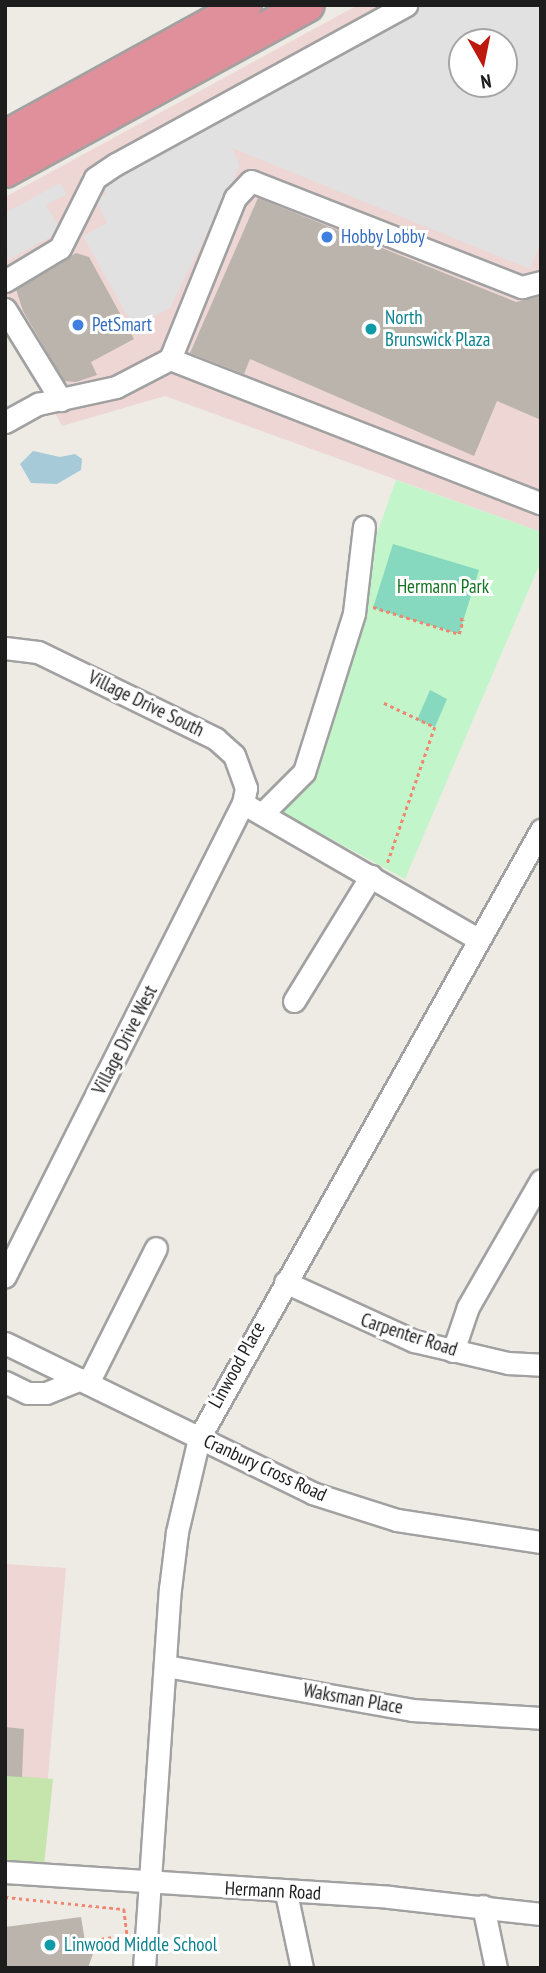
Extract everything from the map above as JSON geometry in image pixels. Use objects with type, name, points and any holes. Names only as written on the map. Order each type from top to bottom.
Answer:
[{"type":"highway","points":[[5,171],[308,5]]},
{"type":"highway","points":[[5,137],[231,10]]},
{"type":"highway","points":[[5,195],[94,123]]},
{"type":"street","points":[[5,281],[60,248],[84,197],[106,171],[406,5]]},
{"type":"street","points":[[5,422],[38,404],[116,387],[170,359],[235,198],[251,181],[512,284],[541,282]]},
{"type":"street","points":[[5,309],[61,400]]},
{"type":"street","points":[[170,359],[541,504]]},
{"type":"street","points":[[263,813],[304,772],[354,613],[364,527]]},
{"type":"street","name":"Village Drive South","points":[[5,648],[38,652],[216,738],[234,755],[246,788],[243,803]]},
{"type":"street","points":[[243,803],[372,869],[478,939]]},
{"type":"street","name":"Village Drive West","points":[[5,1276],[243,803]]},
{"type":"street","name":"Linwood Place","points":[[144,1968],[177,1532],[199,1438],[541,830]]},
{"type":"street","points":[[294,1002],[372,869]]},
{"type":"street","points":[[453,1351],[468,1307],[541,1181]]},
{"type":"street","points":[[5,1382],[28,1393],[46,1393],[84,1381],[156,1248]]},
{"type":"street","name":"Carpenter Road","points":[[285,1282],[378,1329],[453,1351],[541,1365]]},
{"type":"street","name":"Cranbury Cross Road","points":[[5,1343],[312,1493],[397,1520],[541,1542]]},
{"type":"street","name":"Waksman Place","points":[[166,1666],[412,1710],[541,1718]]},
{"type":"street","name":"Hermann Road","points":[[5,1872],[483,1906],[541,1914]]},
{"type":"street","points":[[286,1893],[302,1968]]},
{"type":"street","points":[[483,1906],[495,1968]]},
{"type":"path","points":[[368,605],[459,634],[463,620],[457,618]]},
{"type":"path","points":[[372,869],[385,868],[390,857],[435,727],[384,703]]},
{"type":"path","points":[[5,1897],[124,1909],[128,1948]]},
{"type":"path","points":[[93,1940],[127,1934]]},
{"type":"shaded area","name":"North Brunswick Plaza","points":[[358,5],[541,5],[541,532],[165,396],[62,426],[5,323],[5,197]]},
{"type":"shaded area","points":[[427,5],[541,5],[541,241],[530,269],[232,148],[240,166],[170,308],[144,321],[148,330],[138,335],[83,236],[107,223],[95,199],[106,194],[103,186]]},
{"type":"shaded area","points":[[60,183],[67,194],[46,205],[61,231],[8,260],[5,213]]},
{"type":"shaded area","points":[[5,1564],[66,1568],[41,1859],[5,1856]]},
{"type":"green space","name":"Hermann Park","points":[[396,480],[541,532],[541,561],[405,879],[279,811]]},
{"type":"green space","points":[[393,544],[479,570],[459,634],[373,608]]},
{"type":"green space","points":[[430,690],[447,699],[435,727],[417,720]]},
{"type":"green space","points":[[5,1775],[53,1779],[43,1875],[5,1872]]},
{"type":"water","points":[[33,451],[60,457],[75,454],[82,459],[81,470],[57,484],[31,483],[20,464]]},
{"type":"building","name":"North Brunswick Plaza","points":[[258,198],[516,302],[541,296],[541,420],[497,401],[474,456],[250,359],[244,374],[190,353]]},
{"type":"building","name":"PetSmart","points":[[76,253],[89,257],[134,339],[91,362],[97,375],[76,382],[64,381],[23,311],[16,289]]},
{"type":"building","points":[[5,1727],[24,1729],[22,1777],[5,1776]]},
{"type":"building","name":"Linwood Middle School","points":[[81,1917],[85,1941],[94,1940],[95,1948],[88,1968],[5,1968],[5,1927]]},
{"type":"place","name":"Hobby Lobby","points":[[327,237]]},
{"type":"place","name":"PetSmart","points":[[78,325]]},
{"type":"place","name":"North Brunswick Plaza","points":[[371,329]]},
{"type":"place","name":"Linwood Middle School","points":[[50,1945]]}]
